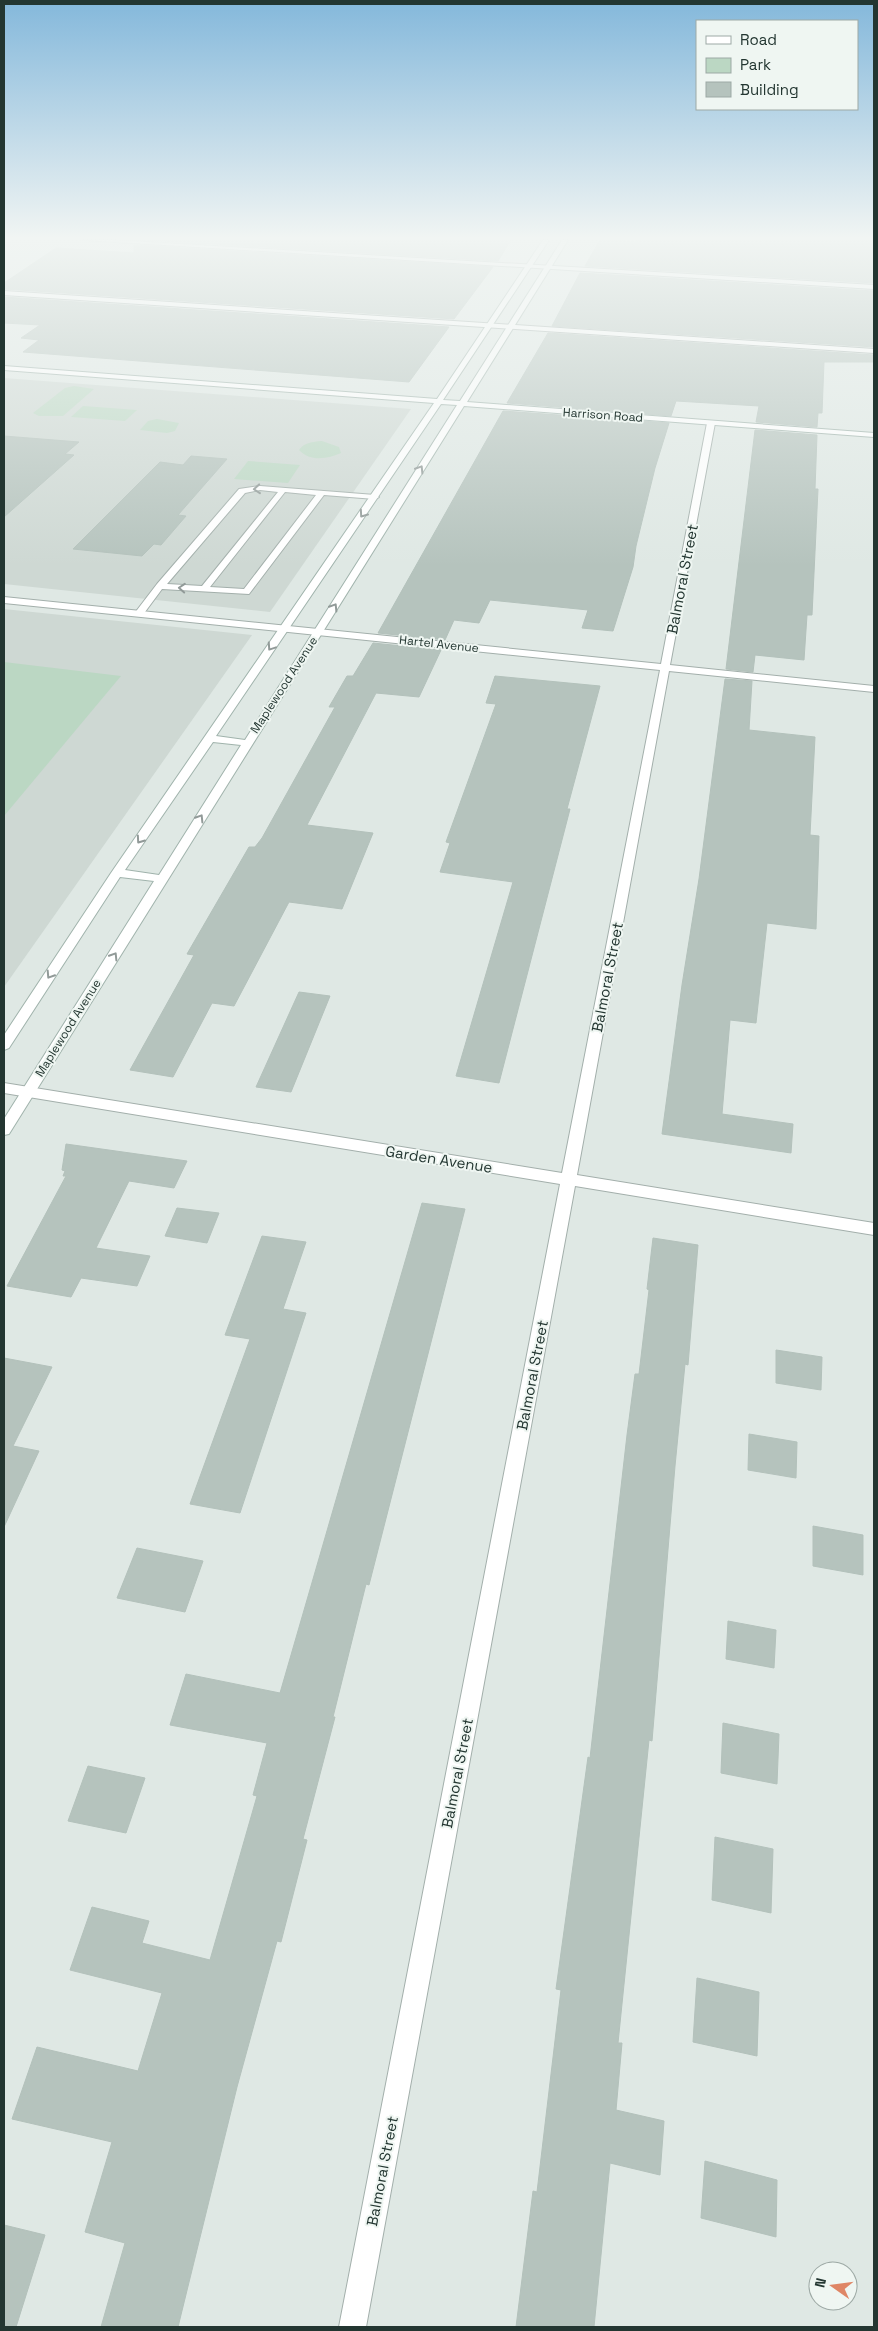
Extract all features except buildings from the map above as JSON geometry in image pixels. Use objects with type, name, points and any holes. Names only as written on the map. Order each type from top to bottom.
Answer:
[{"type":"street","points":[[4,1045],[117,873],[375,497],[473,349]]},
{"type":"street","name":"Maplewood Avenue","points":[[4,1130],[496,349]]},
{"type":"street","points":[[840,349],[874,351]]},
{"type":"street","name":"Harrison Road","points":[[4,368],[874,435]]},
{"type":"street","name":"Balmoral Street","points":[[352,2327],[711,423]]},
{"type":"street","points":[[139,614],[160,586],[242,492],[260,488],[375,497]]},
{"type":"street","points":[[204,589],[284,489]]},
{"type":"street","points":[[160,586],[246,592],[322,492]]},
{"type":"street","name":"Hartel Avenue","points":[[4,600],[874,689]]},
{"type":"street","points":[[210,738],[247,742]]},
{"type":"street","points":[[117,873],[162,879]]},
{"type":"street","name":"Garden Avenue","points":[[4,1088],[874,1229]]},
{"type":"shaded area","points":[[4,378],[411,409],[270,612],[4,584]]},
{"type":"shaded area","points":[[4,609],[252,635],[4,987]]},
{"type":"green space","points":[[74,386],[94,389],[63,416],[39,416],[33,413],[65,388]]},
{"type":"green space","points":[[83,406],[137,410],[125,421],[71,417]]},
{"type":"green space","points":[[157,419],[179,423],[175,431],[167,433],[140,430],[148,421]]},
{"type":"green space","points":[[322,441],[339,447],[341,453],[331,457],[314,458],[303,454],[299,450],[306,444]]},
{"type":"green space","points":[[248,461],[300,465],[288,483],[234,479]]},
{"type":"green space","points":[[4,662],[121,676],[4,816]]}]
